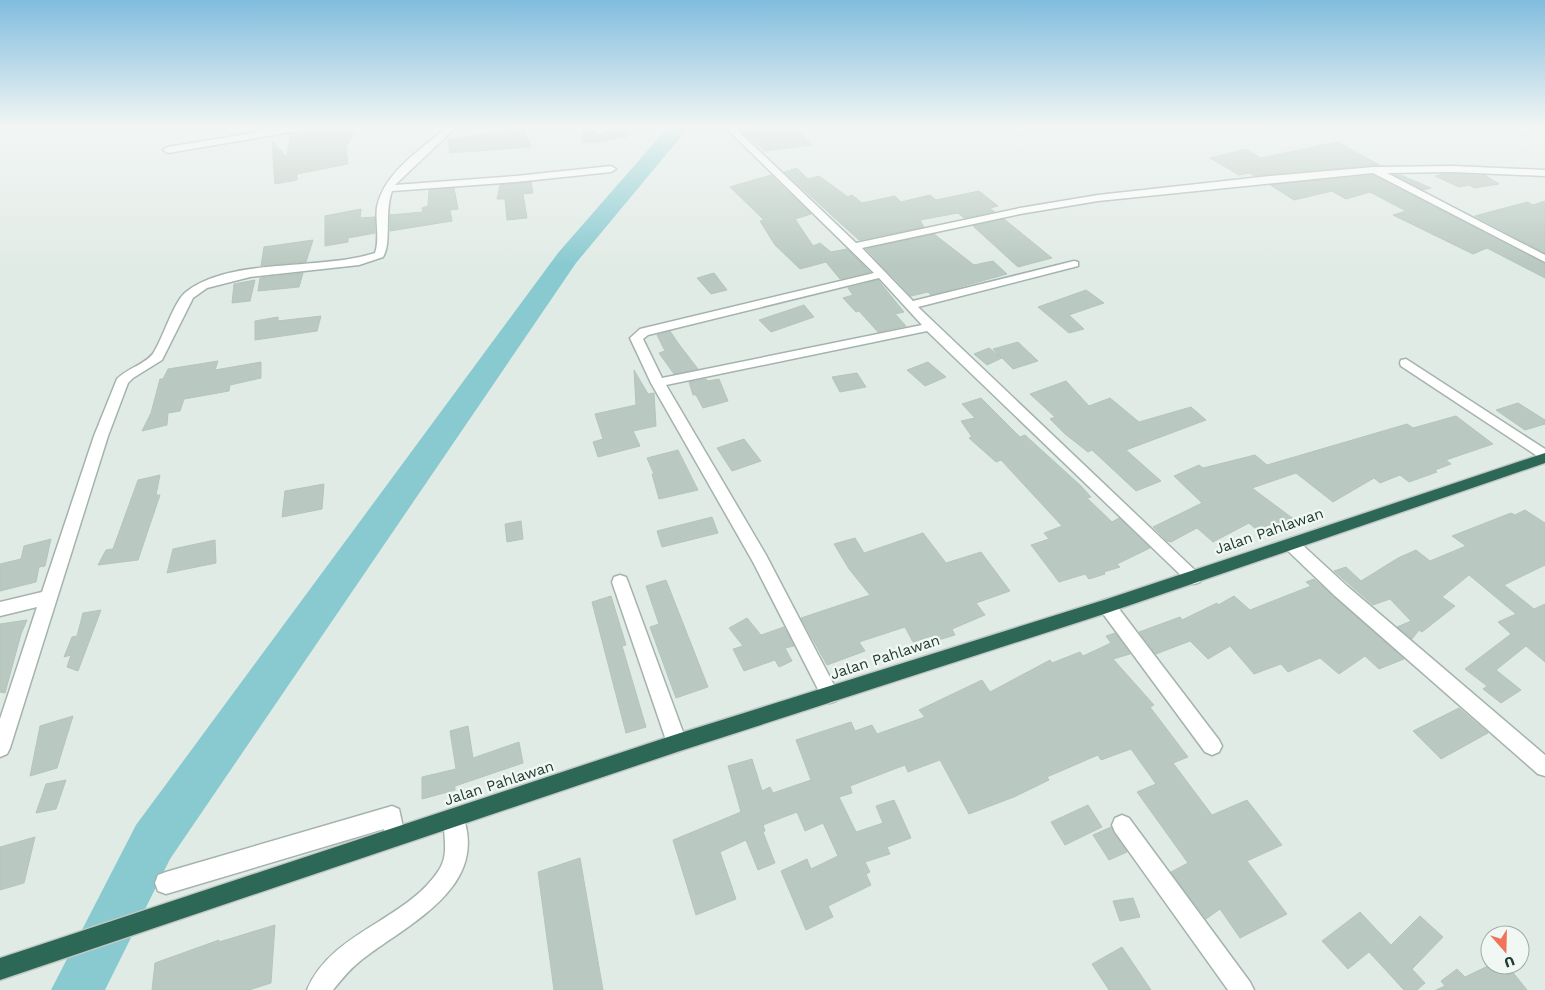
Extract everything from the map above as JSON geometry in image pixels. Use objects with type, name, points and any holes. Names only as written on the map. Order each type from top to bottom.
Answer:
[{"type":"highway","name":"Jalan Pahlawan","points":[[0,969],[677,743],[1194,577],[1545,457]]},
{"type":"street","points":[[0,748],[101,436],[119,388],[128,375],[158,357],[188,296],[200,287],[231,278],[357,261],[379,255],[382,250],[384,196],[394,179],[400,173]]},
{"type":"street","points":[[388,188],[571,173]]},
{"type":"street","points":[[777,173],[882,274],[930,327],[1194,577]]},
{"type":"street","points":[[853,247],[1020,210],[1098,198],[1337,173]]},
{"type":"street","points":[[1380,173],[1545,259]]},
{"type":"street","points":[[911,305],[1074,264]]},
{"type":"street","points":[[830,695],[760,559],[658,383],[636,336],[644,332],[882,274]]},
{"type":"street","points":[[658,383],[722,368],[930,327]]},
{"type":"street","points":[[1406,363],[1545,457]]},
{"type":"street","points":[[1291,544],[1341,591],[1545,766]]},
{"type":"street","points":[[620,582],[677,743]]},
{"type":"street","points":[[0,609],[50,597]]},
{"type":"street","points":[[1106,606],[1212,746]]},
{"type":"street","points":[[166,883],[392,816],[395,836]]},
{"type":"street","points":[[319,990],[328,975],[350,955],[416,909],[443,882],[454,864],[457,850],[454,818]]},
{"type":"street","points":[[1122,825],[1242,990]]},
{"type":"building","points":[[274,173],[301,173],[297,174],[297,180],[275,184]]},
{"type":"building","points":[[785,173],[802,173],[808,179],[819,176],[848,197],[852,195],[862,203],[895,196],[901,202],[930,195],[936,200],[979,191],[998,206],[990,208],[995,212],[964,218],[958,213],[920,220],[924,227],[859,240]]},
{"type":"building","points":[[1249,173],[1286,173],[1254,176]]},
{"type":"building","points":[[1443,174],[1485,175],[1499,184],[1474,188],[1469,185],[1459,187],[1435,176]]},
{"type":"building","points":[[771,175],[811,214],[795,219],[813,246],[820,243],[831,252],[847,249],[870,272],[840,279],[826,262],[800,269],[775,245],[760,221],[764,220],[730,187]]},
{"type":"building","points":[[1373,175],[1545,264],[1545,278],[1487,248],[1473,254],[1393,215],[1406,211],[1370,192],[1346,199],[1332,191],[1294,200],[1270,185]]},
{"type":"building","points":[[1394,175],[1401,175],[1431,188],[1424,190]]},
{"type":"building","points":[[531,182],[533,193],[523,194],[527,218],[507,220],[505,199],[497,199],[500,185]]},
{"type":"building","points":[[454,188],[458,209],[450,210],[452,221],[390,231],[390,215],[423,212],[422,208],[428,206],[429,190]]},
{"type":"building","points":[[1545,201],[1545,253],[1475,216],[1527,202],[1533,205]]},
{"type":"building","points":[[361,209],[360,218],[375,217],[375,233],[348,238],[348,242],[325,246],[325,216]]},
{"type":"building","points":[[1004,219],[1052,258],[1018,267],[973,226]]},
{"type":"building","points":[[934,234],[974,265],[993,261],[1007,274],[931,295],[928,292],[911,296],[866,249]]},
{"type":"building","points":[[313,240],[306,262],[261,266],[264,247]]},
{"type":"building","points":[[303,273],[299,287],[258,291],[260,278]]},
{"type":"building","points":[[714,273],[727,290],[711,294],[697,278]]},
{"type":"building","points":[[255,280],[250,301],[232,303],[234,284]]},
{"type":"building","points":[[878,280],[904,312],[895,314],[906,326],[878,332],[859,311],[856,312],[843,298],[853,295],[848,288]]},
{"type":"building","points":[[1086,290],[1104,303],[1069,315],[1084,329],[1069,333],[1038,307]]},
{"type":"building","points":[[804,305],[814,317],[771,332],[759,320]]},
{"type":"building","points":[[321,316],[317,331],[255,340],[255,321],[278,317],[278,321]]},
{"type":"building","points":[[670,331],[698,369],[674,374],[659,353],[665,351],[657,335]]},
{"type":"building","points":[[1018,342],[1038,361],[1013,369],[993,349]]},
{"type":"building","points":[[989,348],[1002,358],[987,365],[974,354]]},
{"type":"building","points":[[218,361],[215,370],[261,362],[261,378],[230,385],[229,391],[184,399],[180,411],[168,413],[167,425],[142,431],[151,413],[160,379],[163,379],[168,369]]},
{"type":"building","points":[[928,362],[946,377],[925,386],[907,370]]},
{"type":"building","points":[[634,370],[648,394],[654,393],[656,426],[633,431],[640,446],[598,457],[593,442],[603,439],[595,414],[636,405]]},
{"type":"building","points":[[857,373],[866,387],[840,392],[832,377]]},
{"type":"building","points":[[706,379],[708,381],[719,379],[728,401],[703,408],[696,395],[693,395],[689,382]]},
{"type":"building","points":[[1066,381],[1089,406],[1110,398],[1139,422],[1191,407],[1206,420],[1126,450],[1161,481],[1136,491],[1092,450],[1088,452],[1065,434],[1050,419],[1055,417],[1030,394]]},
{"type":"building","points":[[981,398],[1020,437],[1025,435],[1081,486],[1091,497],[1087,498],[1112,522],[1119,518],[1150,548],[1117,564],[1120,567],[1104,572],[1105,574],[1089,579],[1085,574],[1059,582],[1031,545],[1049,539],[1044,533],[1062,526],[1001,460],[996,462],[969,438],[972,437],[961,421],[975,418],[962,404]]},
{"type":"building","points":[[1518,403],[1545,420],[1545,424],[1525,430],[1496,410]]},
{"type":"building","points":[[1456,416],[1493,444],[1446,460],[1451,464],[1435,470],[1437,472],[1409,482],[1400,475],[1380,483],[1374,478],[1333,502],[1296,473],[1252,488],[1299,523],[1283,529],[1276,522],[1257,530],[1249,523],[1213,542],[1197,528],[1171,542],[1167,541],[1153,527],[1202,503],[1174,476],[1199,465],[1203,468],[1255,455],[1267,465],[1407,424],[1413,428]]},
{"type":"building","points":[[744,439],[761,461],[732,471],[717,448]]},
{"type":"building","points":[[678,450],[698,490],[659,499],[652,474],[654,474],[647,458]]},
{"type":"building","points":[[160,475],[156,495],[160,495],[138,560],[98,565],[106,550],[113,549],[138,480]]},
{"type":"building","points":[[324,484],[322,509],[282,517],[285,491]]},
{"type":"building","points":[[1525,510],[1545,523],[1545,565],[1504,585],[1534,609],[1545,604],[1545,662],[1526,646],[1496,670],[1521,690],[1501,703],[1483,689],[1487,686],[1465,669],[1511,634],[1498,622],[1516,614],[1469,575],[1442,597],[1455,606],[1422,632],[1419,630],[1412,639],[1397,627],[1411,621],[1390,599],[1373,605],[1334,571],[1346,567],[1361,581],[1398,558],[1416,550],[1430,561],[1466,546],[1452,536],[1511,513],[1515,515]]},
{"type":"building","points":[[712,517],[718,533],[662,547],[657,531]]},
{"type":"building","points":[[521,521],[523,539],[507,542],[505,524]]},
{"type":"building","points":[[923,533],[946,563],[981,552],[1010,591],[976,603],[985,615],[952,629],[955,635],[935,641],[932,636],[913,642],[905,627],[859,642],[865,651],[827,665],[801,618],[870,595],[849,569],[834,544],[855,538],[864,553]]},
{"type":"building","points":[[51,539],[45,566],[39,567],[36,582],[0,591],[0,564],[21,559],[24,546]]},
{"type":"building","points":[[215,540],[216,563],[167,573],[173,549]]},
{"type":"building","points":[[1314,579],[1404,659],[1379,669],[1365,656],[1339,674],[1320,658],[1288,672],[1281,664],[1254,674],[1230,646],[1208,659],[1190,641],[1156,654],[1139,632],[1180,617],[1182,620],[1234,596],[1250,610],[1311,586],[1306,582]]},
{"type":"building","points":[[666,580],[708,687],[676,698],[650,627],[659,624],[646,586]]},
{"type":"building","points":[[611,596],[626,645],[622,646],[646,727],[626,733],[592,602]]},
{"type":"building","points":[[101,610],[78,671],[67,667],[71,655],[64,657],[72,637],[77,636],[83,613]]},
{"type":"building","points":[[747,618],[761,635],[784,627],[794,646],[785,648],[792,661],[779,667],[775,660],[744,671],[733,649],[743,646],[729,628]]},
{"type":"building","points":[[27,620],[21,634],[5,693],[0,692],[0,624]]},
{"type":"building","points":[[1115,633],[1130,654],[1113,659],[1154,705],[1150,707],[1188,757],[1173,763],[1212,815],[1247,800],[1282,845],[1247,861],[1287,914],[1240,938],[1220,909],[1206,919],[1171,872],[1188,863],[1137,792],[1156,784],[1131,749],[1101,760],[1098,755],[1047,777],[1049,780],[1014,797],[969,814],[940,760],[908,772],[905,765],[850,786],[852,793],[839,797],[856,832],[883,823],[876,806],[894,800],[911,838],[887,847],[890,854],[865,862],[870,872],[866,874],[871,885],[828,906],[833,917],[806,930],[781,871],[807,859],[811,869],[838,856],[823,823],[805,831],[797,812],[763,825],[765,831],[763,832],[775,863],[758,870],[746,840],[720,852],[736,899],[696,915],[673,840],[741,812],[728,766],[752,759],[762,791],[770,787],[773,793],[811,780],[796,740],[851,722],[855,731],[872,725],[877,734],[925,717],[919,710],[982,680],[990,692],[1050,660],[1052,663],[1080,652],[1083,656],[1111,643],[1106,636]]},
{"type":"building","points":[[1459,708],[1488,733],[1441,759],[1413,731]]},
{"type":"building","points":[[73,716],[57,768],[30,776],[40,726]]},
{"type":"building","points":[[468,726],[473,758],[519,742],[523,763],[455,786],[455,790],[422,799],[422,777],[456,769],[450,731]]},
{"type":"building","points":[[66,780],[56,809],[36,813],[46,784]]},
{"type":"building","points":[[1088,805],[1102,827],[1065,845],[1051,822]]},
{"type":"building","points":[[1111,827],[1127,852],[1109,860],[1093,835]]},
{"type":"building","points":[[35,837],[24,883],[0,890],[0,847]]},
{"type":"building","points":[[580,858],[603,990],[554,990],[538,872]]},
{"type":"building","points":[[1133,898],[1140,917],[1120,921],[1113,901]]},
{"type":"building","points":[[1360,912],[1391,945],[1420,916],[1443,937],[1412,969],[1425,983],[1417,990],[1404,990],[1369,952],[1348,969],[1322,941]]},
{"type":"building","points":[[275,925],[271,983],[249,990],[152,990],[155,963],[219,940],[219,942]]},
{"type":"building","points":[[1122,947],[1151,990],[1109,990],[1092,964]]},
{"type":"building","points":[[1457,969],[1465,977],[1480,970],[1480,975],[1515,975],[1527,990],[1436,990],[1445,986],[1441,981]]},
{"type":"waterway","points":[[77,990],[153,842],[567,258],[640,173]]}]
